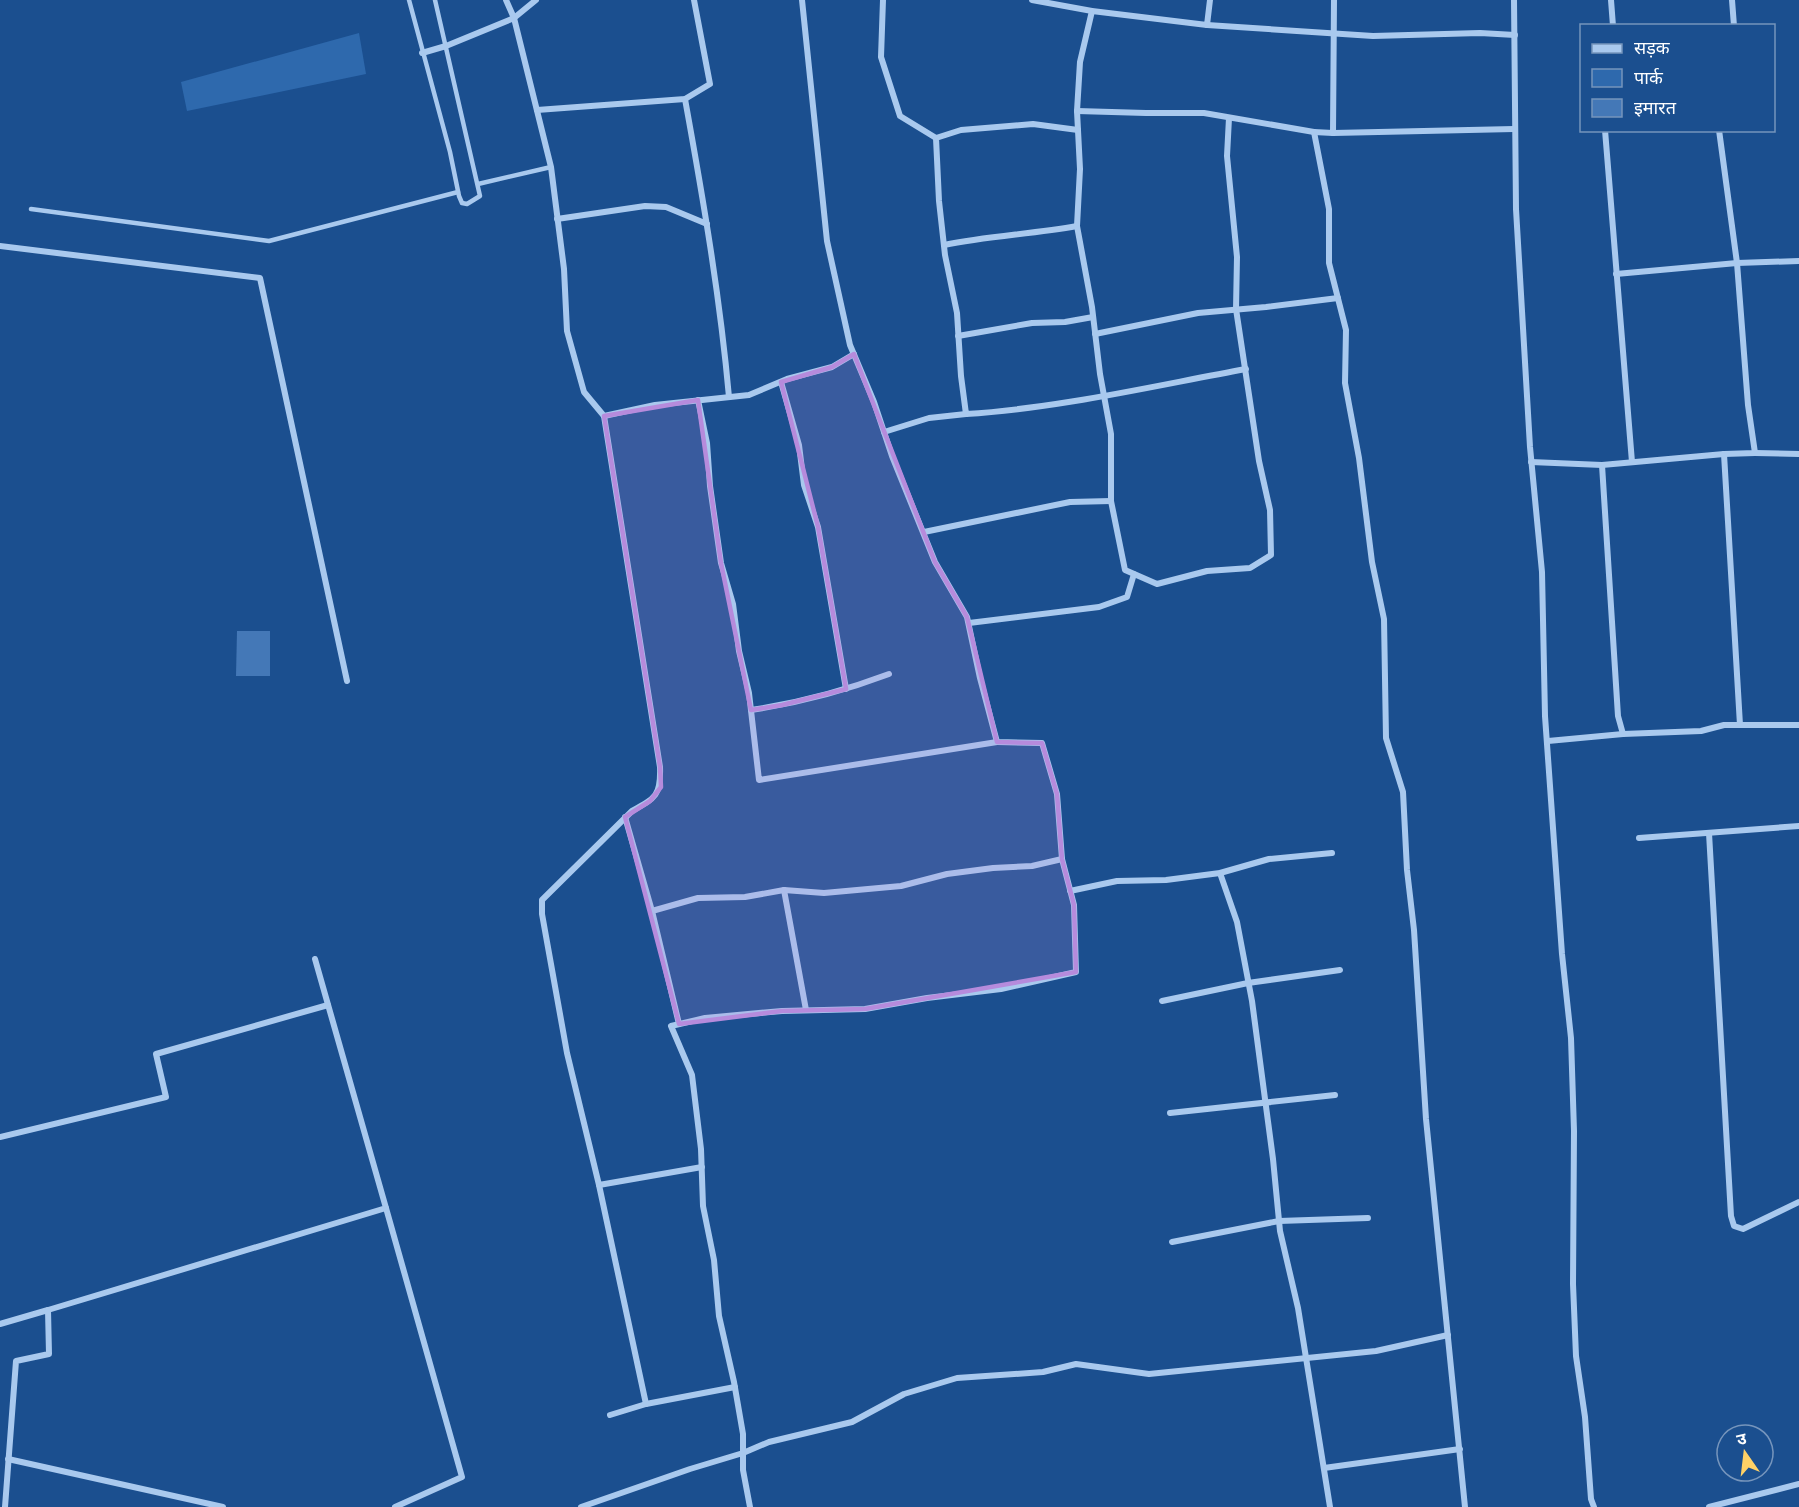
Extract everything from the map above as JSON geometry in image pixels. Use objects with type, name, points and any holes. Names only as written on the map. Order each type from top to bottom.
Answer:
[{"type":"street","points":[[506,0],[514,18],[551,167],[564,269],[567,331],[584,393],[604,416],[660,767],[661,787],[650,801],[625,817],[543,900],[542,914],[567,1053],[599,1185],[646,1404]]},
{"type":"street","points":[[422,53],[446,46],[514,18],[536,0]]},
{"type":"street","points":[[537,110],[685,99],[710,84],[694,0]]},
{"type":"street","points":[[802,0],[827,241],[838,295],[854,354],[891,456],[935,562],[968,617],[980,678],[997,742]]},
{"type":"street","points":[[883,0],[881,57],[900,116],[936,138],[961,130],[1033,124],[1078,130]]},
{"type":"street","points":[[1032,0],[1069,3],[1092,11],[1207,25],[1373,36],[1480,33],[1515,35]]},
{"type":"street","points":[[1207,25],[1210,0]]},
{"type":"street","points":[[1333,133],[1334,0]]},
{"type":"street","points":[[1514,0],[1516,209],[1531,462],[1542,572],[1548,741],[1559,910],[1571,1038],[1574,1131],[1573,1284],[1576,1356],[1585,1417],[1591,1499],[1594,1507]]},
{"type":"street","points":[[1611,0],[1613,24]]},
{"type":"street","points":[[1732,0],[1734,24]]},
{"type":"street","points":[[1092,11],[1080,62],[1077,111],[1080,169],[1077,226],[1111,434],[1111,501],[1125,570],[1157,584],[1207,571],[1250,568],[1271,555],[1270,510],[1236,309],[1237,257],[1227,156],[1229,118]]},
{"type":"street","points":[[685,99],[707,224],[729,397]]},
{"type":"street","points":[[1077,111],[1204,113],[1314,132],[1333,133],[1515,129]]},
{"type":"street","points":[[1314,132],[1329,209],[1329,263],[1346,330],[1345,383],[1359,458],[1372,562],[1383,619],[1386,738],[1403,792],[1425,1107],[1465,1507]]},
{"type":"street","points":[[1605,132],[1632,462]]},
{"type":"street","points":[[1719,132],[1737,263],[1748,405],[1755,453]]},
{"type":"street","points":[[936,138],[939,201],[944,244],[957,313],[960,376],[966,414]]},
{"type":"street","points":[[557,219],[645,206],[666,207],[707,224]]},
{"type":"street","points":[[944,244],[1077,226]]},
{"type":"street","points":[[0,246],[260,278],[348,681]]},
{"type":"street","points":[[1616,274],[1737,263],[1799,261]]},
{"type":"street","points":[[1095,334],[1198,313],[1338,298]]},
{"type":"street","points":[[958,336],[1032,323],[1093,317]]},
{"type":"street","points":[[604,416],[655,405],[749,395],[781,382],[832,367],[854,354]]},
{"type":"street","points":[[884,432],[929,418],[1018,411],[1071,403],[1246,369]]},
{"type":"street","points":[[781,382],[798,445],[804,485],[818,527],[846,689]]},
{"type":"street","points":[[698,400],[707,443],[710,486],[721,563],[733,604],[738,651],[749,693],[759,780],[997,742],[1042,743],[1057,794],[1062,859],[1074,905],[1076,972],[1000,989],[927,998],[866,1009],[806,1010],[705,1018],[671,1026],[693,1075],[702,1167],[703,1206],[714,1260],[719,1316],[743,1434],[743,1470],[750,1507]]},
{"type":"street","points":[[1531,462],[1602,465],[1724,454],[1799,454]]},
{"type":"street","points":[[1724,454],[1740,725]]},
{"type":"street","points":[[1602,465],[1618,716],[1623,734]]},
{"type":"street","points":[[924,532],[1070,502],[1111,501]]},
{"type":"street","points":[[969,624],[1099,607],[1127,597],[1134,574]]},
{"type":"street","points":[[751,710],[782,705],[846,689],[890,674]]},
{"type":"street","points":[[1548,741],[1623,734],[1701,731],[1724,725],[1799,725]]},
{"type":"street","points":[[625,817],[652,911],[679,1024]]},
{"type":"street","points":[[1639,838],[1799,826]]},
{"type":"street","points":[[1709,833],[1731,1216],[1734,1226],[1743,1229],[1799,1202]]},
{"type":"street","points":[[1070,891],[1117,881],[1166,880],[1220,873],[1269,859],[1332,853]]},
{"type":"street","points":[[652,911],[698,898],[745,897],[784,890],[824,893],[900,886],[947,874],[1032,866],[1062,859]]},
{"type":"street","points":[[1220,873],[1237,922],[1248,983],[1266,1102],[1279,1221],[1298,1308],[1330,1507]]},
{"type":"street","points":[[784,890],[806,1010]]},
{"type":"street","points":[[315,959],[462,1477],[395,1507]]},
{"type":"street","points":[[1162,1001],[1248,983],[1340,970]]},
{"type":"street","points":[[0,1137],[166,1097],[156,1054],[328,1005]]},
{"type":"street","points":[[1170,1113],[1335,1095]]},
{"type":"street","points":[[599,1185],[702,1167]]},
{"type":"street","points":[[0,1324],[386,1208]]},
{"type":"street","points":[[1172,1242],[1279,1221],[1368,1218]]},
{"type":"street","points":[[5,1507],[16,1361],[49,1354],[48,1310]]},
{"type":"street","points":[[581,1507],[690,1469],[743,1454],[769,1442],[852,1422],[904,1394],[957,1378],[1043,1372],[1076,1364],[1149,1374],[1376,1351],[1448,1335]]},
{"type":"street","points":[[610,1415],[646,1404],[735,1387]]},
{"type":"street","points":[[1324,1468],[1460,1449]]},
{"type":"street","points":[[8,1459],[223,1507]]},
{"type":"street","points":[[1709,1507],[1799,1484]]},
{"type":"lane","points":[[409,0],[450,152],[458,192],[462,203],[467,204],[480,196],[435,0]]},
{"type":"lane","points":[[478,184],[551,167]]},
{"type":"lane","points":[[31,209],[269,241],[458,192]]},
{"type":"highlighted area","points":[[854,354],[935,562],[967,617],[997,742],[1042,743],[1057,794],[1062,859],[1074,905],[1076,972],[865,1009],[782,1011],[679,1024],[625,817],[650,801],[661,787],[660,767],[604,416],[698,400],[721,563],[751,710],[782,705],[846,689],[818,527],[781,382],[832,367]]},
{"type":"green space","points":[[359,33],[366,74],[187,111],[181,82]]},
{"type":"building","points":[[237,631],[270,631],[270,676],[236,676]]}]
